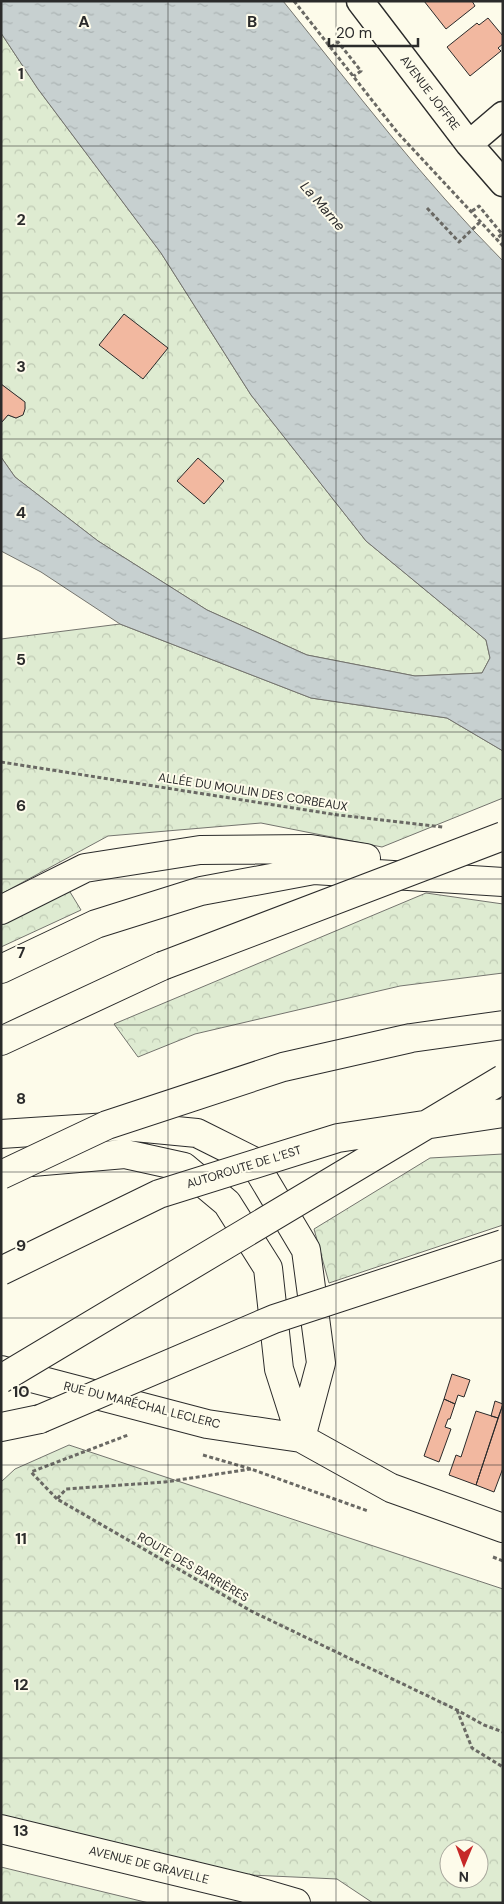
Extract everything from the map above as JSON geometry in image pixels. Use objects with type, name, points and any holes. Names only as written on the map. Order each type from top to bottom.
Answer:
[{"type":"main road","points":[[1,1041],[162,966],[503,836]]},
{"type":"main road","points":[[1,910],[85,868],[200,850],[311,849],[503,882]]},
{"type":"main road","points":[[1,969],[96,924],[192,894],[314,870],[503,882]]},
{"type":"main road","points":[[1,1175],[107,1125],[283,1067],[410,1038],[503,1025]]},
{"type":"main road","points":[[1,1379],[503,1079]]},
{"type":"main road","name":"AUTOROUTE DE L’EST","points":[[1,1271],[159,1194],[338,1138],[503,1113]]},
{"type":"main road","points":[[1,1134],[124,1126],[197,1133],[253,1162],[306,1250],[321,1363],[301,1438]]},
{"type":"main road","points":[[1,1164],[125,1154],[184,1167],[227,1203],[268,1268],[279,1369],[301,1438]]},
{"type":"main road","points":[[1,1427],[40,1419],[274,1319],[503,1244]]},
{"type":"main road","name":"RUE DU MARÉCHAL LECLERC","points":[[1,1370],[207,1424],[301,1438],[390,1488],[503,1528]]},
{"type":"main road","name":"AVENUE DE GRAVELLE","points":[[1,1829],[245,1888],[296,1903]]},
{"type":"street","name":"AVENUE JOFFRE","points":[[360,1],[469,144],[503,183]]},
{"type":"street","points":[[469,144],[503,115]]},
{"type":"path","points":[[294,1],[397,132],[503,246]]},
{"type":"path","points":[[331,47],[338,42],[350,57],[361,71],[354,76]]},
{"type":"path","points":[[472,211],[478,206],[502,234],[496,239]]},
{"type":"path","points":[[427,208],[459,242],[480,222]]},
{"type":"path","points":[[490,220],[495,217]]},
{"type":"path","name":"ALLÉE DU MOULIN DES CORBEAUX","points":[[1,762],[338,815],[444,828]]},
{"type":"path","name":"ROUTE DES BARRIÈRES","points":[[120,1432],[129,1435],[30,1472],[57,1499],[251,1611],[503,1732]]},
{"type":"path","points":[[195,1453],[251,1468],[376,1514]]},
{"type":"path","points":[[57,1499],[66,1489],[165,1482],[251,1468]]},
{"type":"path","points":[[485,1554],[503,1561]]},
{"type":"path","points":[[457,1710],[472,1748],[503,1767]]},
{"type":"green space","points":[[1,33],[38,89],[161,253],[251,395],[366,541],[486,640],[490,658],[482,673],[415,676],[307,655],[207,610],[98,541],[15,477],[1,457],[1,423],[8,415],[16,418],[19,417],[23,414],[25,408],[24,402],[1,384]]},
{"type":"green space","points":[[120,624],[311,698],[447,718],[503,751],[503,798],[382,847],[261,823],[108,836],[1,894],[1,639]]},
{"type":"green space","points":[[67,887],[81,910],[1,947],[1,921]]},
{"type":"green space","points":[[426,893],[503,904],[503,973],[400,986],[195,1034],[138,1057],[114,1024]]},
{"type":"green space","points":[[503,1154],[503,1225],[329,1283],[314,1229],[430,1158]]},
{"type":"green space","points":[[69,1445],[503,1589],[503,1903],[373,1903],[337,1879],[250,1875],[1,1817],[1,1482],[15,1469]]},
{"type":"green space","points":[[1,1867],[149,1903],[1,1903]]},
{"type":"water","name":"La Marne","points":[[1,1],[283,1],[417,167],[503,261],[503,751],[447,718],[311,698],[120,624],[41,572],[1,551],[1,457],[15,477],[98,541],[207,610],[307,655],[415,676],[482,673],[490,658],[486,640],[366,541],[251,395],[161,253],[38,89],[1,33]]},
{"type":"building","points":[[424,1],[472,1],[475,6],[446,29]]},
{"type":"building","points":[[488,18],[503,36],[503,44],[498,48],[501,51],[470,76],[447,47],[477,23],[479,25]]},
{"type":"building","points":[[124,314],[168,348],[143,379],[99,345]]},
{"type":"building","points":[[1,384],[25,402],[25,409],[23,415],[16,418],[8,415],[1,423]]},
{"type":"building","points":[[198,458],[224,481],[204,504],[177,481]]},
{"type":"building","points":[[452,1374],[470,1380],[464,1397],[458,1395],[455,1404],[444,1399]]},
{"type":"building","points":[[444,1399],[455,1404],[445,1427],[451,1429],[439,1462],[424,1456]]},
{"type":"building","points":[[495,1401],[503,1404],[498,1418],[491,1416]]},
{"type":"building","points":[[503,1404],[503,1468],[494,1492],[476,1485]]},
{"type":"building","points":[[476,1411],[498,1418],[476,1485],[449,1475],[456,1455],[461,1457]]}]
